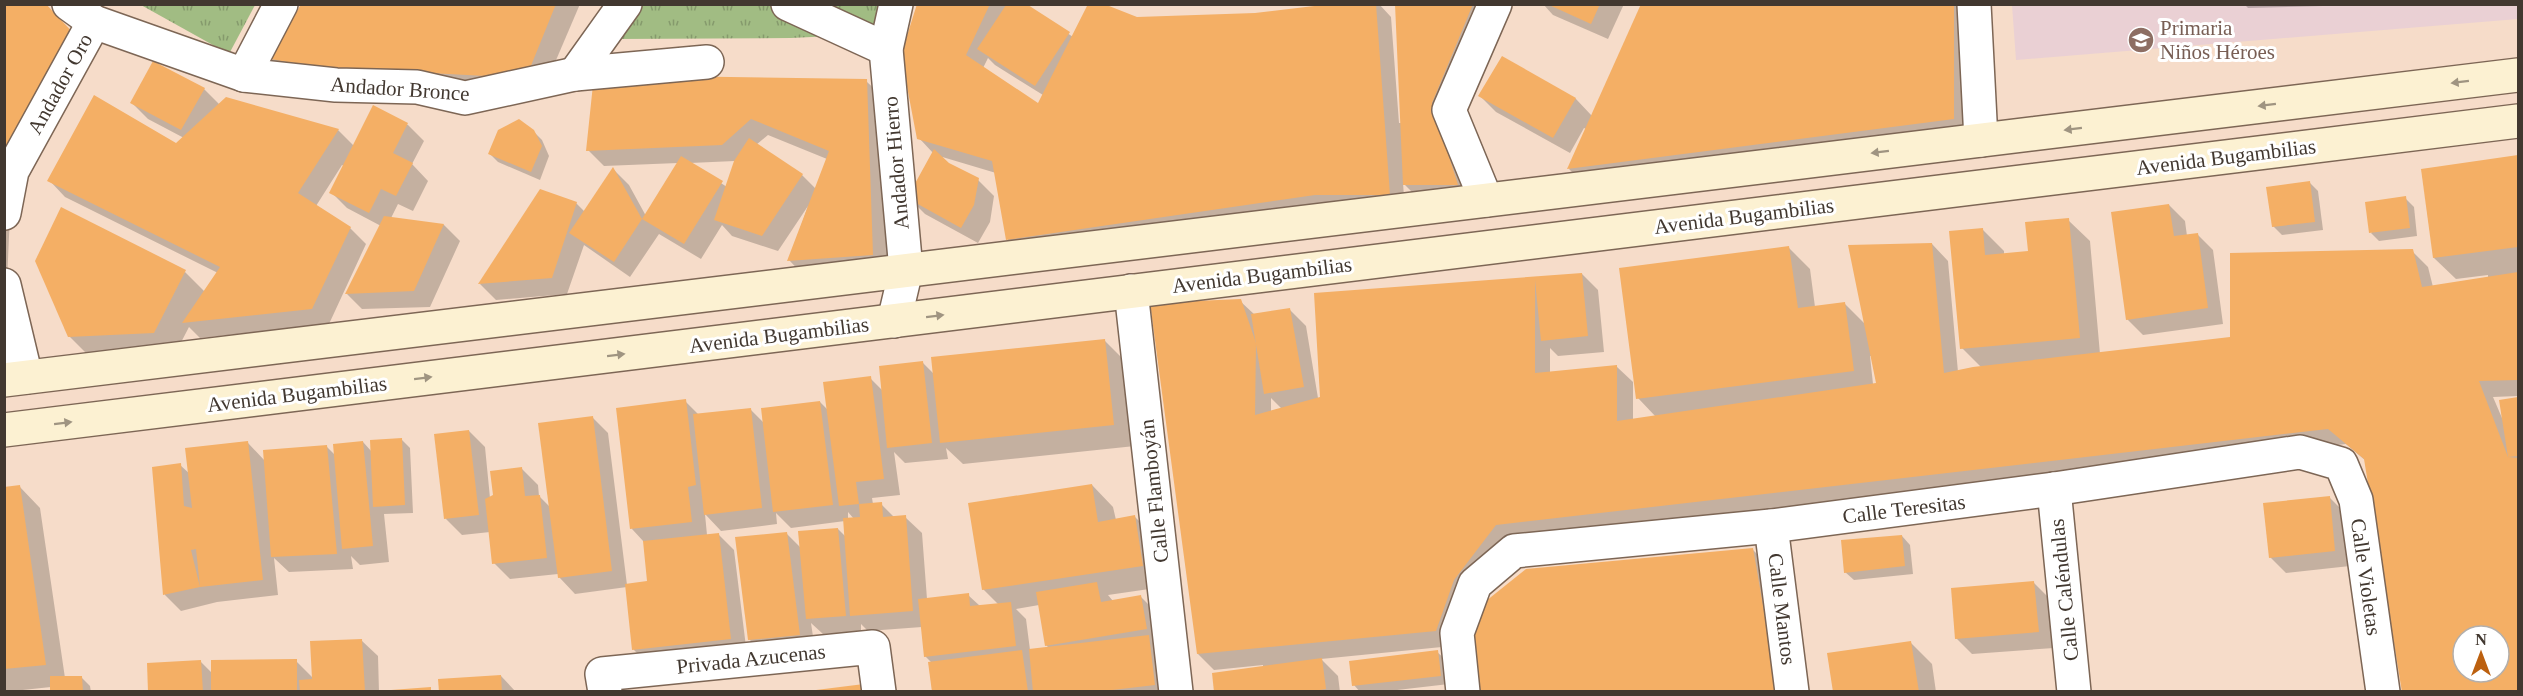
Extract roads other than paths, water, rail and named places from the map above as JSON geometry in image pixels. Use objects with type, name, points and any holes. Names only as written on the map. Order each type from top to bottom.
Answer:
[{"type":"main road","points":[[15,378],[2518,75]]},
{"type":"main road","name":"Avenida Bugambilias","points":[[4,430],[2518,121]]},
{"type":"main road","points":[[1694,174],[1699,222]]},
{"type":"street","points":[[244,75],[281,4]]},
{"type":"street","points":[[576,74],[625,4]]},
{"type":"street","points":[[788,4],[886,49]]},
{"type":"street","name":"Andador Hierro","points":[[894,321],[906,270],[886,49],[896,4]]},
{"type":"street","points":[[1486,200],[1449,110],[1496,4]]},
{"type":"street","points":[[1974,4],[1981,140]]},
{"type":"street","name":"Andador Bronce","points":[[82,13],[244,75],[336,85],[417,87],[465,98],[576,74],[707,62]]},
{"type":"street","name":"Andador Oro","points":[[4,213],[12,171],[82,13]]},
{"type":"street","points":[[4,285],[15,378]]},
{"type":"street","name":"Calle Flamboyán","points":[[1131,291],[1176,692]]},
{"type":"street","name":"Calle Teresitas","points":[[1463,692],[1457,633],[1475,584],[1514,551],[1771,526],[2054,489],[2300,452],[2342,464]]},
{"type":"street","name":"Calle Violetas","points":[[2342,464],[2356,500],[2383,692]]},
{"type":"street","name":"Calle Caléndulas","points":[[2054,489],[2073,692]]},
{"type":"street","name":"Calle Mantos","points":[[1771,526],[1792,692]]},
{"type":"street","name":"Privada Azucenas","points":[[605,692],[602,674],[873,647],[879,692]]},
{"type":"place","name":"Primaria Niños Héroes","points":[[2141,40]]}]
